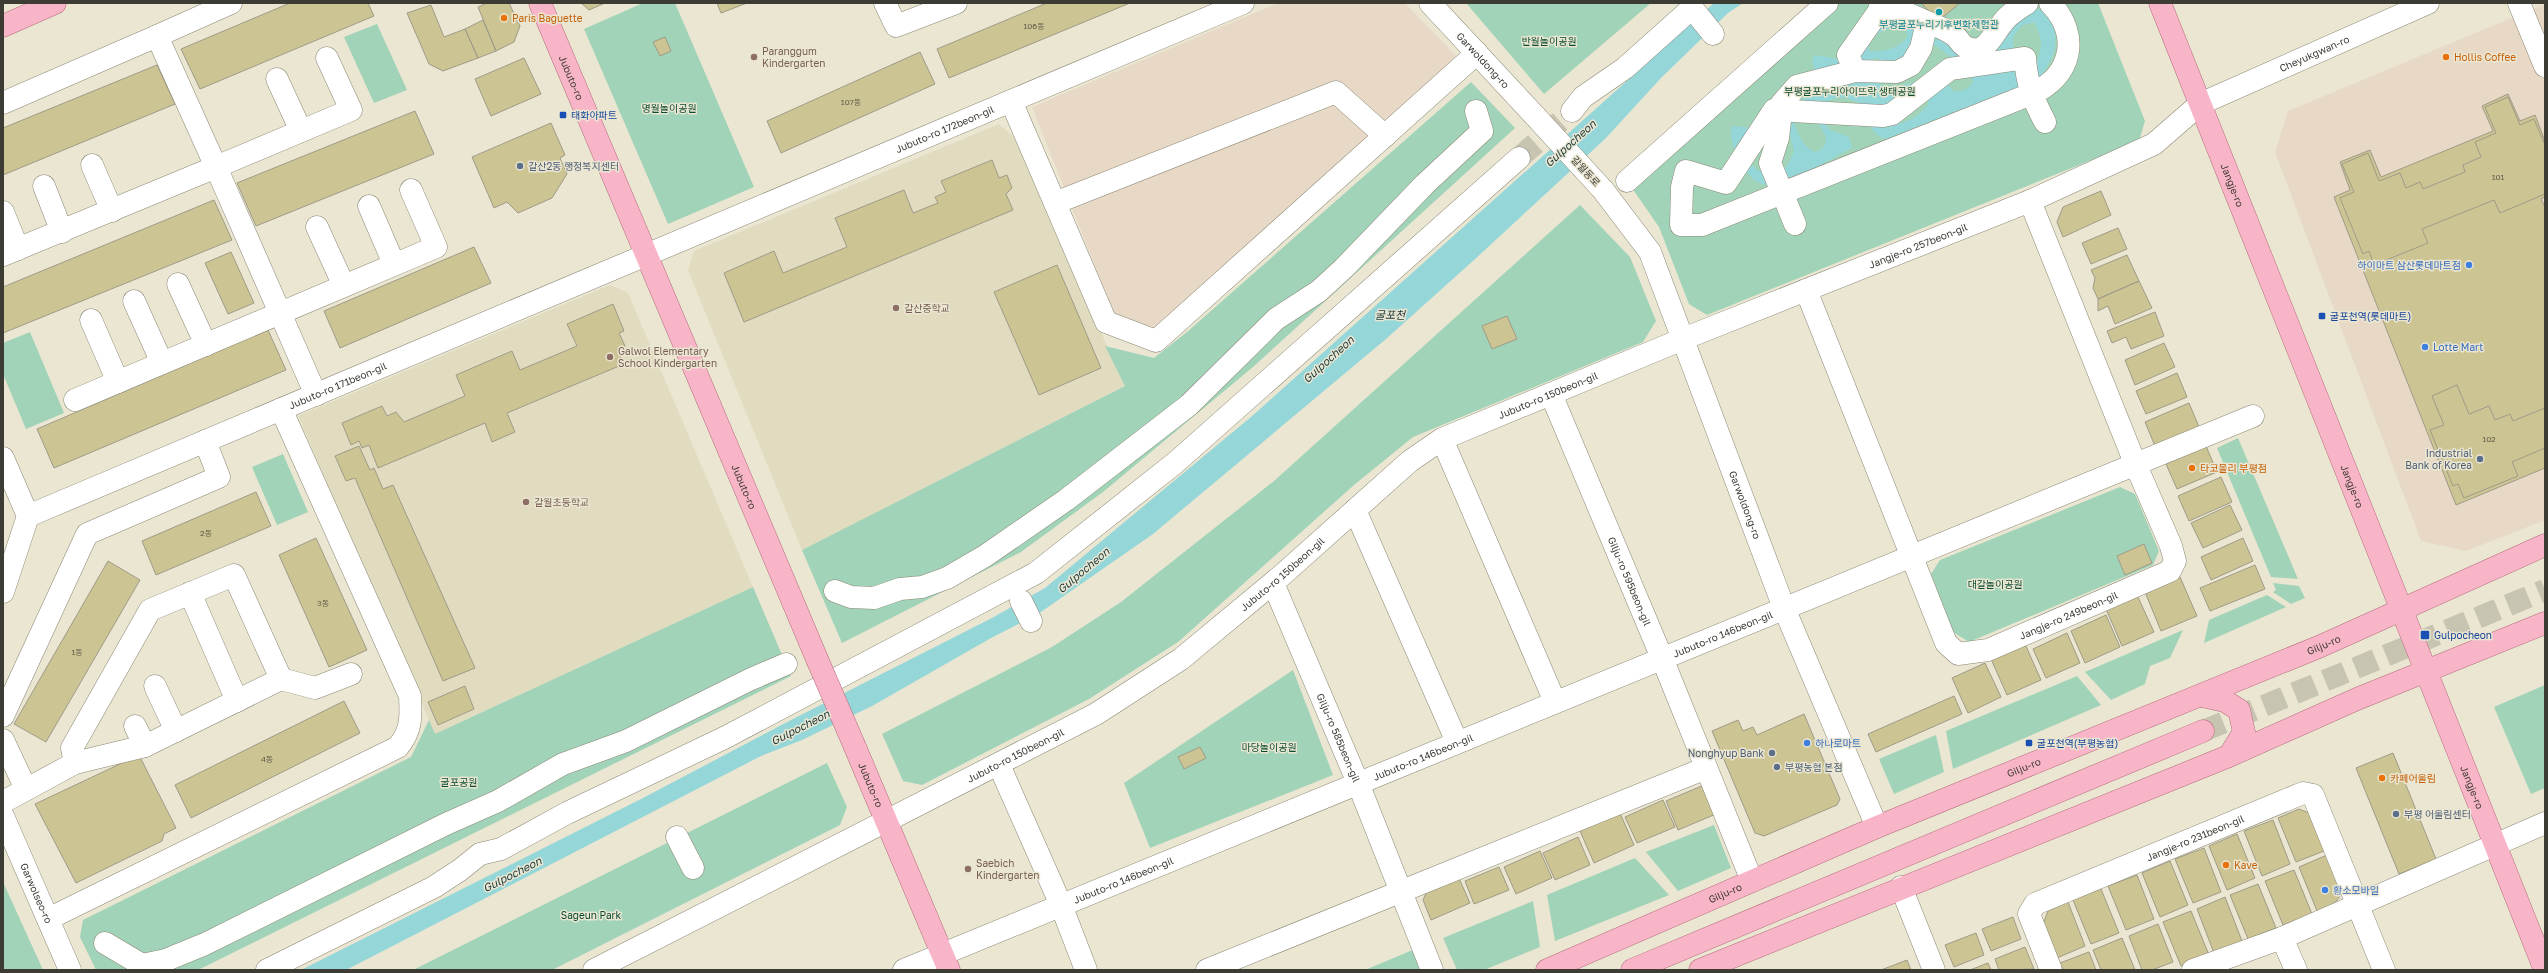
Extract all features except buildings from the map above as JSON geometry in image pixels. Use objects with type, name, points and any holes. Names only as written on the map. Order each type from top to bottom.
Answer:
[{"type":"main road","points":[[3,26],[55,3]]},
{"type":"main road","name":"Jubuto-ro","points":[[540,3],[945,962]]},
{"type":"main road","name":"Jangje-ro","points":[[2160,3],[2544,968]]},
{"type":"main road","name":"Gilju-ro","points":[[1547,970],[1877,827],[2202,696],[2402,610],[2545,545]]},
{"type":"main road","points":[[1700,970],[2229,756],[2545,623]]},
{"type":"main road","points":[[2202,696],[2225,701],[2239,710],[2244,732],[2239,744],[2229,756]]},
{"type":"main road","points":[[1632,970],[2203,731]]},
{"type":"street","points":[[3,103],[231,3]]},
{"type":"street","points":[[885,3],[896,26],[945,5]]},
{"type":"street","name":"Jubuto-ro 172beon-gil","points":[[647,255],[1243,3]]},
{"type":"street","name":"Garwoldong-ro","points":[[1430,3],[1536,117]]},
{"type":"street","points":[[1627,181],[1827,3]]},
{"type":"street","points":[[1852,65],[1880,5],[1909,14],[1924,33],[1954,35],[1965,47],[1972,49],[1982,47],[1992,39],[2000,25],[2012,13],[2027,3]]},
{"type":"street","points":[[2025,78],[1778,184],[1702,225],[1681,225],[1682,187],[1686,171],[1726,183],[1774,110],[1883,116],[1892,114],[1951,70],[2025,78],[2040,90],[2056,75],[2068,52],[2070,40],[2068,30],[2063,19],[2050,3]]},
{"type":"street","name":"Cheyukgwan-ro","points":[[2200,104],[2428,3]]},
{"type":"street","points":[[2519,3],[2545,66]]},
{"type":"street","points":[[1572,111],[1583,97],[1625,68],[1692,8],[1713,34]]},
{"type":"street","points":[[1800,111],[1782,103],[1797,86],[1852,65],[1897,72],[1911,65],[1924,33]]},
{"type":"street","points":[[157,36],[281,313],[316,395]]},
{"type":"street","points":[[1011,101],[1106,322],[1156,341],[1477,53]]},
{"type":"street","points":[[3,212],[11,252],[351,110],[327,58]]},
{"type":"street","points":[[2025,78],[2045,122]]},
{"type":"street","points":[[277,79],[301,131]]},
{"type":"street","points":[[1055,203],[1336,92],[1385,136]]},
{"type":"street","name":"Jangje-ro 257beon-gil","points":[[1683,339],[2030,201],[2154,144],[2200,104]]},
{"type":"street","points":[[835,592],[851,597],[874,598],[900,589],[922,587],[947,578],[985,556],[1066,500],[1147,429],[1190,405],[1276,319],[1319,291],[1344,268],[1425,184],[1482,131],[1476,111]]},
{"type":"street","points":[[1795,224],[1770,163],[1778,138],[1800,111]]},
{"type":"street","name":"갈월동로","points":[[1536,117],[1603,190]]},
{"type":"street","points":[[267,970],[434,886],[460,870],[480,854],[501,849],[567,813],[726,737],[1036,573],[1175,463],[1519,158]]},
{"type":"street","points":[[92,165],[112,211]]},
{"type":"street","points":[[44,186],[62,232]]},
{"type":"street","points":[[75,400],[436,247],[411,190]]},
{"type":"street","name":"Garwoldong-ro","points":[[1603,190],[1650,252],[1784,608],[1877,827]]},
{"type":"street","name":"Jangje-ro 249beon-gil","points":[[1806,290],[1946,643],[1958,654],[1988,650],[2170,571],[2175,561],[2172,546],[2135,463],[2030,201]]},
{"type":"street","points":[[369,206],[394,264]]},
{"type":"street","points":[[317,227],[344,286]]},
{"type":"street","name":"Jubuto-ro 171beon-gil","points":[[28,516],[647,255]]},
{"type":"street","points":[[178,284],[206,345]]},
{"type":"street","points":[[134,302],[162,364]]},
{"type":"street","points":[[91,320],[118,382]]},
{"type":"street","name":"Jubuto-ro 150beon-gil","points":[[594,970],[886,823],[1096,714],[1181,659],[1273,583],[1410,461],[1442,439],[1683,339]]},
{"type":"street","name":"Gilju-ro 595beon-gil","points":[[1550,394],[1662,658],[1752,880]]},
{"type":"street","points":[[48,919],[398,747],[407,736],[411,723],[410,696],[281,409]]},
{"type":"street","points":[[1784,608],[2135,463],[2253,416]]},
{"type":"street","points":[[1442,439],[1555,702]]},
{"type":"street","points":[[3,716],[87,534],[219,477],[205,441]]},
{"type":"street","points":[[3,458],[28,516],[3,592]]},
{"type":"street","points":[[1355,510],[1458,742]]},
{"type":"street","points":[[75,763],[72,748],[150,610],[234,575],[281,679]]},
{"type":"street","name":"Gilju-ro 585beon-gil","points":[[1273,583],[1358,783],[1432,970]]},
{"type":"street","points":[[190,594],[237,701]]},
{"type":"street","points":[[1021,601],[1031,621]]},
{"type":"street","name":"Jubuto-ro 146beon-gil","points":[[904,970],[945,962],[1061,905],[1784,608]]},
{"type":"street","points":[[105,943],[141,967],[166,960],[205,944],[285,906],[412,840],[498,801],[563,764],[626,741],[749,680],[759,678],[786,664]]},
{"type":"street","points":[[3,802],[75,763],[145,746],[281,679],[315,688],[351,674]]},
{"type":"street","points":[[154,686],[176,731]]},
{"type":"street","points":[[135,726],[145,746]]},
{"type":"street","points":[[3,740],[26,789]]},
{"type":"street","points":[[999,765],[1061,905]]},
{"type":"street","points":[[1207,970],[1534,839],[1706,768]]},
{"type":"street","name":"Jangje-ro 231beon-gil","points":[[2051,970],[2029,914],[2035,904],[2303,793],[2313,795],[2357,905]]},
{"type":"street","name":"Garwolseo-ro","points":[[3,816],[70,970]]},
{"type":"street","points":[[2202,968],[2282,938],[2545,823]]},
{"type":"street","points":[[677,837],[693,868]]},
{"type":"street","points":[[1902,887],[1934,970]]},
{"type":"street","name":"Jubuto-ro 146beon-gil","points":[[1061,905],[1086,970]]},
{"type":"street","points":[[2357,905],[2384,970]]},
{"type":"street","points":[[2282,938],[2296,970]]},
{"type":"shaded area","points":[[1278,3],[1405,3],[1463,63],[1150,334],[1114,314],[1032,107]]},
{"type":"shaded area","points":[[2545,4],[2545,520],[2466,551],[2421,541],[2275,152],[2288,111]]},
{"type":"shaded area","name":"갈산중학교","points":[[999,124],[1014,137],[1125,386],[802,550],[688,270],[694,251]]},
{"type":"shaded area","name":"갈월초등학교","points":[[610,285],[628,293],[753,587],[435,734],[298,416]]},
{"type":"green space","name":"명월놀이공원","points":[[643,3],[675,3],[754,187],[668,224],[584,29]]},
{"type":"green space","name":"반월놀이공원","points":[[1466,3],[1651,3],[1544,94]]},
{"type":"green space","name":"부평굴포누리아이뜨락 생태공원","points":[[1818,3],[2098,3],[2145,121],[2139,141],[1707,315],[1689,304],[1659,227],[1627,181]]},
{"type":"green space","points":[[377,24],[407,90],[374,103],[344,37]]},
{"type":"green space","points":[[1471,82],[1515,128],[1253,367],[1103,492],[1021,552],[842,643],[802,550],[1125,386],[1105,346],[1154,358],[1187,332]]},
{"type":"green space","points":[[1580,205],[1630,257],[1656,321],[1643,342],[1413,437],[1354,485],[1178,642],[1089,699],[922,785],[903,781],[882,734],[1052,647],[1121,602],[1274,481]]},
{"type":"green space","points":[[30,332],[64,413],[26,429],[3,374],[3,343]]},
{"type":"green space","points":[[2238,438],[2298,579],[2271,577],[2217,448]]},
{"type":"green space","points":[[283,454],[308,512],[277,525],[252,467]]},
{"type":"green space","name":"대갈놀이공원","points":[[2120,487],[2135,494],[2159,551],[2153,565],[1969,642],[1953,632],[1931,574],[1940,560]]},
{"type":"green space","points":[[2273,583],[2299,586],[2305,598],[2291,604],[2273,592],[2276,590]]},
{"type":"green space","name":"굴포공원","points":[[753,587],[791,676],[198,970],[96,970],[80,937],[83,920],[411,757],[429,720],[435,734]]},
{"type":"green space","points":[[2267,595],[2286,607],[2204,643],[2209,620]]},
{"type":"green space","points":[[2183,630],[2170,658],[2150,666],[2145,684],[2111,700],[2085,672]]},
{"type":"green space","name":"마당놀이공원","points":[[1293,670],[1333,775],[1150,848],[1124,783]]},
{"type":"green space","points":[[2077,676],[2101,705],[1953,769],[1946,731]]},
{"type":"green space","points":[[2545,685],[2545,788],[2531,794],[2494,707]]},
{"type":"green space","points":[[1936,735],[1944,772],[1894,794],[1879,759]]},
{"type":"green space","name":"Sageun Park","points":[[827,763],[847,807],[840,825],[552,970],[413,970]]},
{"type":"green space","points":[[1714,825],[1731,868],[1678,891],[1646,852]]},
{"type":"green space","points":[[1635,858],[1669,895],[1555,941],[1547,895]]},
{"type":"green space","points":[[3,882],[43,970],[3,970]]},
{"type":"green space","points":[[1533,901],[1540,947],[1484,970],[1457,970],[1443,938]]},
{"type":"green space","points":[[1415,949],[1424,970],[1365,970]]},
{"type":"water","name":"굴포천","points":[[1714,3],[1743,3],[1728,13],[1661,78],[1605,139],[1474,260],[1386,339],[1153,534],[1038,614],[991,638],[872,706],[802,740],[761,756],[346,970],[301,970],[643,798],[793,719],[992,618],[1045,588],[1251,417]]},
{"type":"water","points":[[2037,9],[2044,11],[2054,28],[2055,44],[2053,53],[2040,78],[1886,139],[1875,133],[1858,103],[1853,100],[1843,98],[1834,99],[1822,108],[1822,120],[1830,130],[1849,137],[1852,147],[1848,150],[1808,172],[1774,185],[1767,185],[1757,182],[1746,171],[1741,163],[1732,142],[1731,134],[1733,126],[1753,128],[1750,162],[1753,166],[1764,173],[1782,172],[1790,161],[1794,151],[1789,129],[1797,100],[1824,94],[1845,82],[1865,80],[1892,88],[1916,82],[1945,82],[1953,91],[1956,91],[1967,88],[1973,81],[1960,63],[1933,44],[1908,50],[1900,63],[1888,65],[1877,58],[1861,63],[1815,71],[1812,62],[1814,55],[1838,59],[1878,24],[1894,19],[1939,38],[1955,51],[2029,11]],"holes":[[[2034,22],[2039,33],[2041,48],[2036,64],[2013,59],[2013,37],[2021,26]],[[1902,27],[1908,35],[1901,44],[1891,49],[1869,51],[1869,45],[1874,36],[1885,30]],[[1928,94],[1928,105],[1924,110],[1908,121],[1895,125],[1883,124],[1885,105],[1894,99]],[[1794,121],[1815,121],[1822,129],[1826,137],[1826,141],[1821,149],[1816,152],[1808,148],[1799,135]]]},
{"type":"tunnel","points":[[1519,158],[1572,111]]},
{"type":"tunnel","points":[[2203,731],[2545,590]]},
{"type":"place","name":"부평굴포누리기후변화체험관","points":[[1939,12]]},
{"type":"place","name":"Paris Baguette","points":[[504,18]]},
{"type":"place","name":"Paranggum Kindergarten","points":[[754,57]]},
{"type":"place","name":"Hollis Coffee","points":[[2446,57]]},
{"type":"place","name":"태화아파트","points":[[563,115]]},
{"type":"place","name":"갈산2동 행정복지센터","points":[[520,166]]},
{"type":"place","name":"하이마트 삼산롯데마트점","points":[[2469,265]]},
{"type":"place","name":"갈산중학교","points":[[896,308]]},
{"type":"place","name":"굴포천역(롯데마트)","points":[[2322,316]]},
{"type":"place","name":"Lotte Mart","points":[[2425,347]]},
{"type":"place","name":"Galwol Elementary School Kindergarten","points":[[610,357]]},
{"type":"place","name":"Industrial Bank of Korea","points":[[2480,459]]},
{"type":"place","name":"타코몰리 부평점","points":[[2192,468]]},
{"type":"place","name":"갈월초등학교","points":[[526,502]]},
{"type":"place","name":"Gulpocheon","points":[[2425,635]]},
{"type":"place","name":"하나로마트","points":[[1807,743]]},
{"type":"place","name":"굴포천역(부평농협)","points":[[2029,743]]},
{"type":"place","name":"Nonghyup Bank","points":[[1772,753]]},
{"type":"place","name":"부평농협 본점","points":[[1777,767]]},
{"type":"place","name":"카페어울림","points":[[2382,778]]},
{"type":"place","name":"부평 어울림센터","points":[[2396,814]]},
{"type":"place","name":"Kave","points":[[2226,865]]},
{"type":"place","name":"Saebich Kindergarten","points":[[968,869]]},
{"type":"place","name":"황소모바일","points":[[2325,890]]}]
